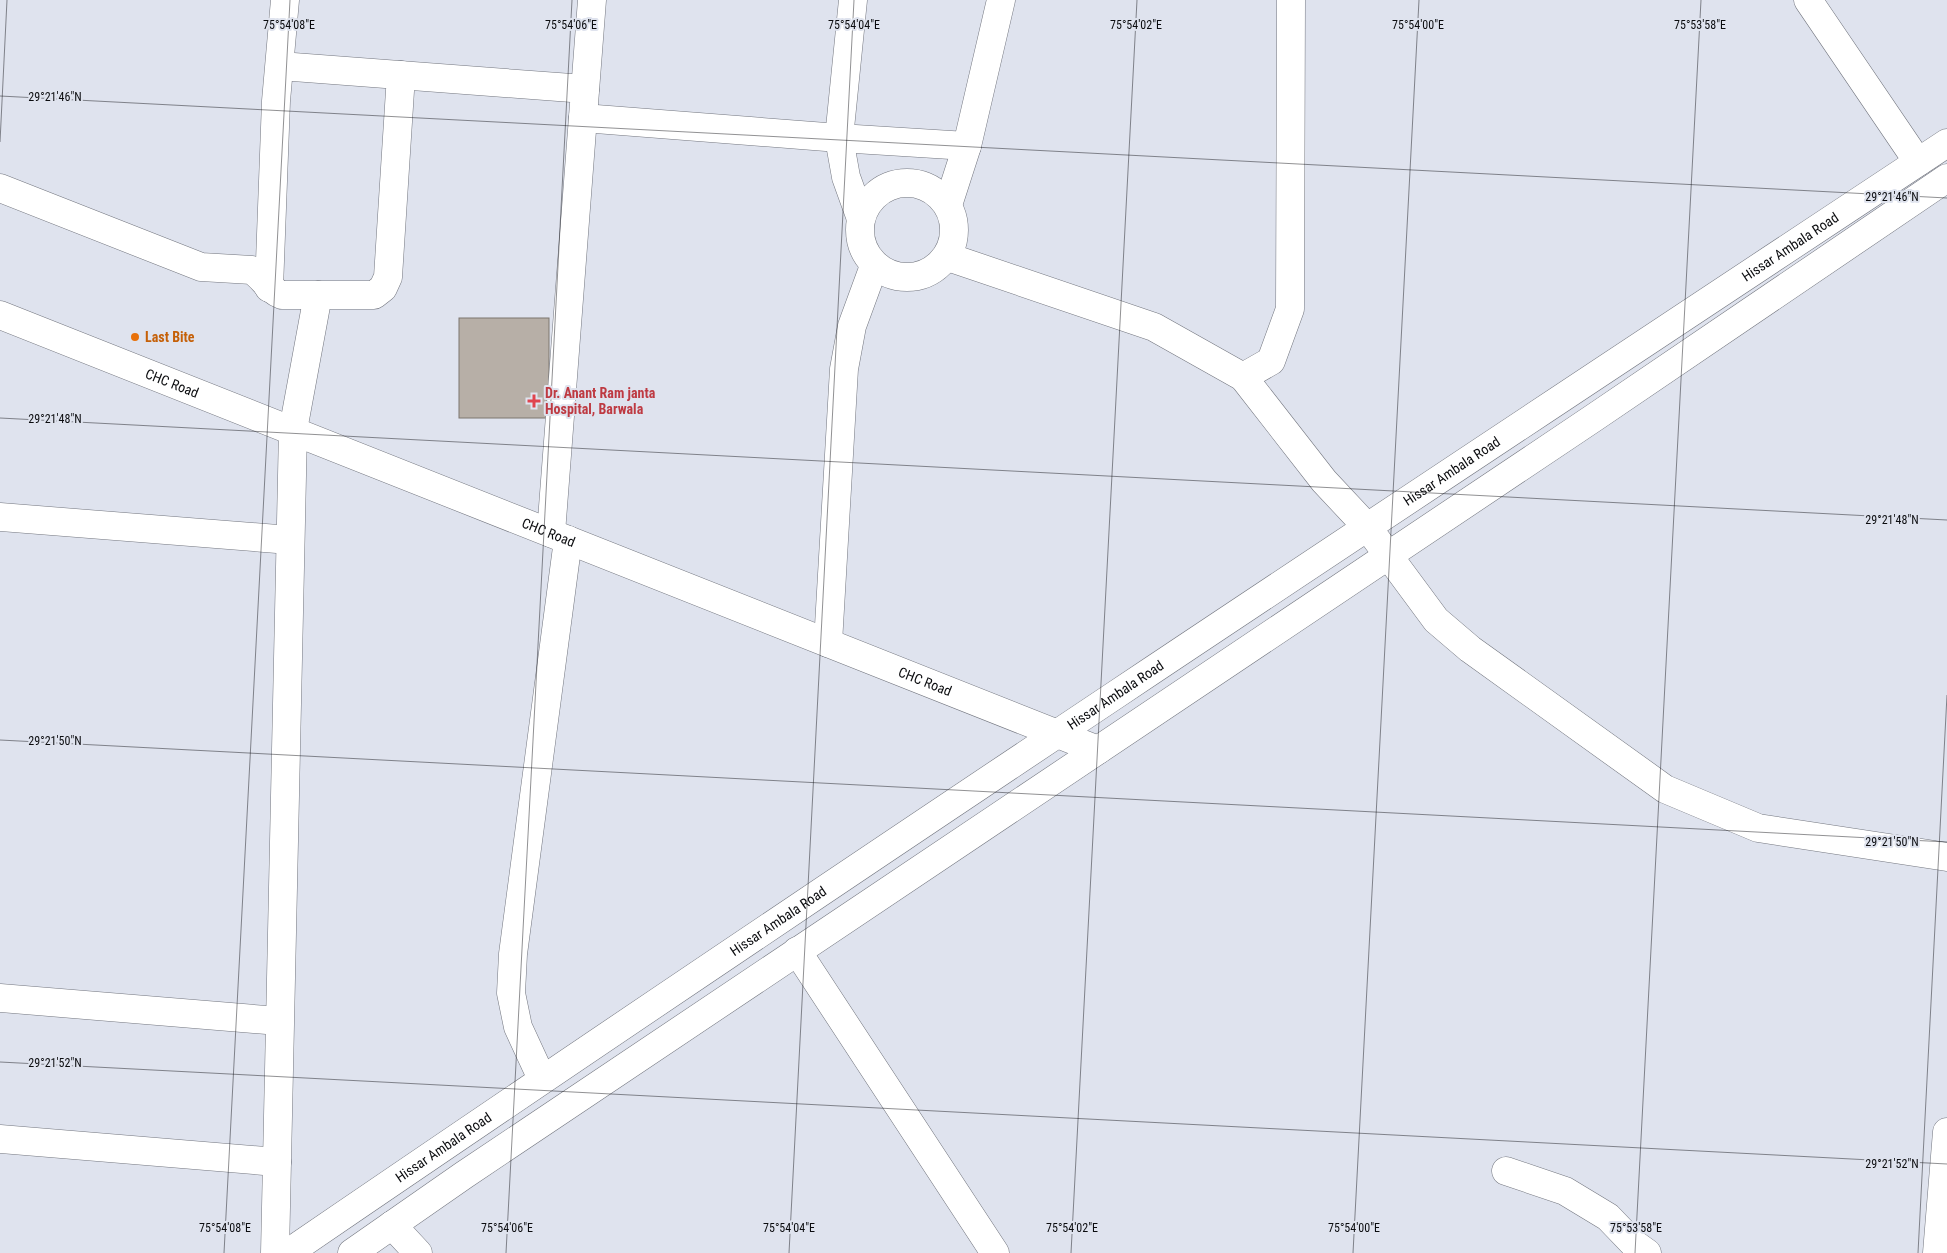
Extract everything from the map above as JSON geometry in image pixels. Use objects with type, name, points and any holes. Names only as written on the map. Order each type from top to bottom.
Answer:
[{"type":"street","points":[[269,288],[276,102],[285,0]]},
{"type":"street","points":[[542,1079],[518,1027],[511,993],[513,954],[560,536],[583,118],[592,0]]},
{"type":"street","points":[[853,0],[840,138],[846,177],[860,216],[860,243],[874,266],[899,278],[926,275],[948,257],[956,231],[948,205],[928,187],[901,182],[876,193],[860,216]]},
{"type":"street","points":[[948,205],[967,146],[1001,0]]},
{"type":"street","points":[[1243,377],[1271,361],[1290,310],[1291,0]]},
{"type":"street","points":[[1808,0],[1918,162]]},
{"type":"street","points":[[280,66],[585,89]]},
{"type":"street","points":[[0,188],[201,268],[252,270],[257,273],[269,288],[282,295],[374,295],[383,288],[388,277],[401,75]]},
{"type":"street","points":[[583,118],[967,146]]},
{"type":"street","name":"Hissar Ambala Road","points":[[288,1253],[542,1079],[1947,143]]},
{"type":"street","points":[[352,1253],[464,1174],[1947,178]]},
{"type":"street","points":[[948,257],[1154,327],[1243,377],[1324,481],[1368,528],[1442,626],[1470,649],[1665,788],[1758,828],[1947,858]]},
{"type":"street","points":[[828,643],[844,369],[852,326],[874,266]]},
{"type":"street","points":[[275,1253],[293,430],[318,295]]},
{"type":"street","name":"CHC Road","points":[[0,315],[1098,750]]},
{"type":"street","points":[[0,517],[290,540]]},
{"type":"street","points":[[797,951],[995,1253]]},
{"type":"street","points":[[0,998],[280,1021]]},
{"type":"street","points":[[1937,1253],[1947,1132]]},
{"type":"street","points":[[0,1139],[277,1162]]},
{"type":"street","points":[[1506,1171],[1565,1190],[1608,1217],[1634,1250]]},
{"type":"street","points":[[392,1225],[418,1253]]},
{"type":"building","points":[[459,318],[549,318],[549,418],[459,418]]},
{"type":"place","name":"Last Bite","points":[[135,337]]},
{"type":"place","name":"Dr. Anant Ram janta Hospital, Barwala","points":[[534,401]]}]
